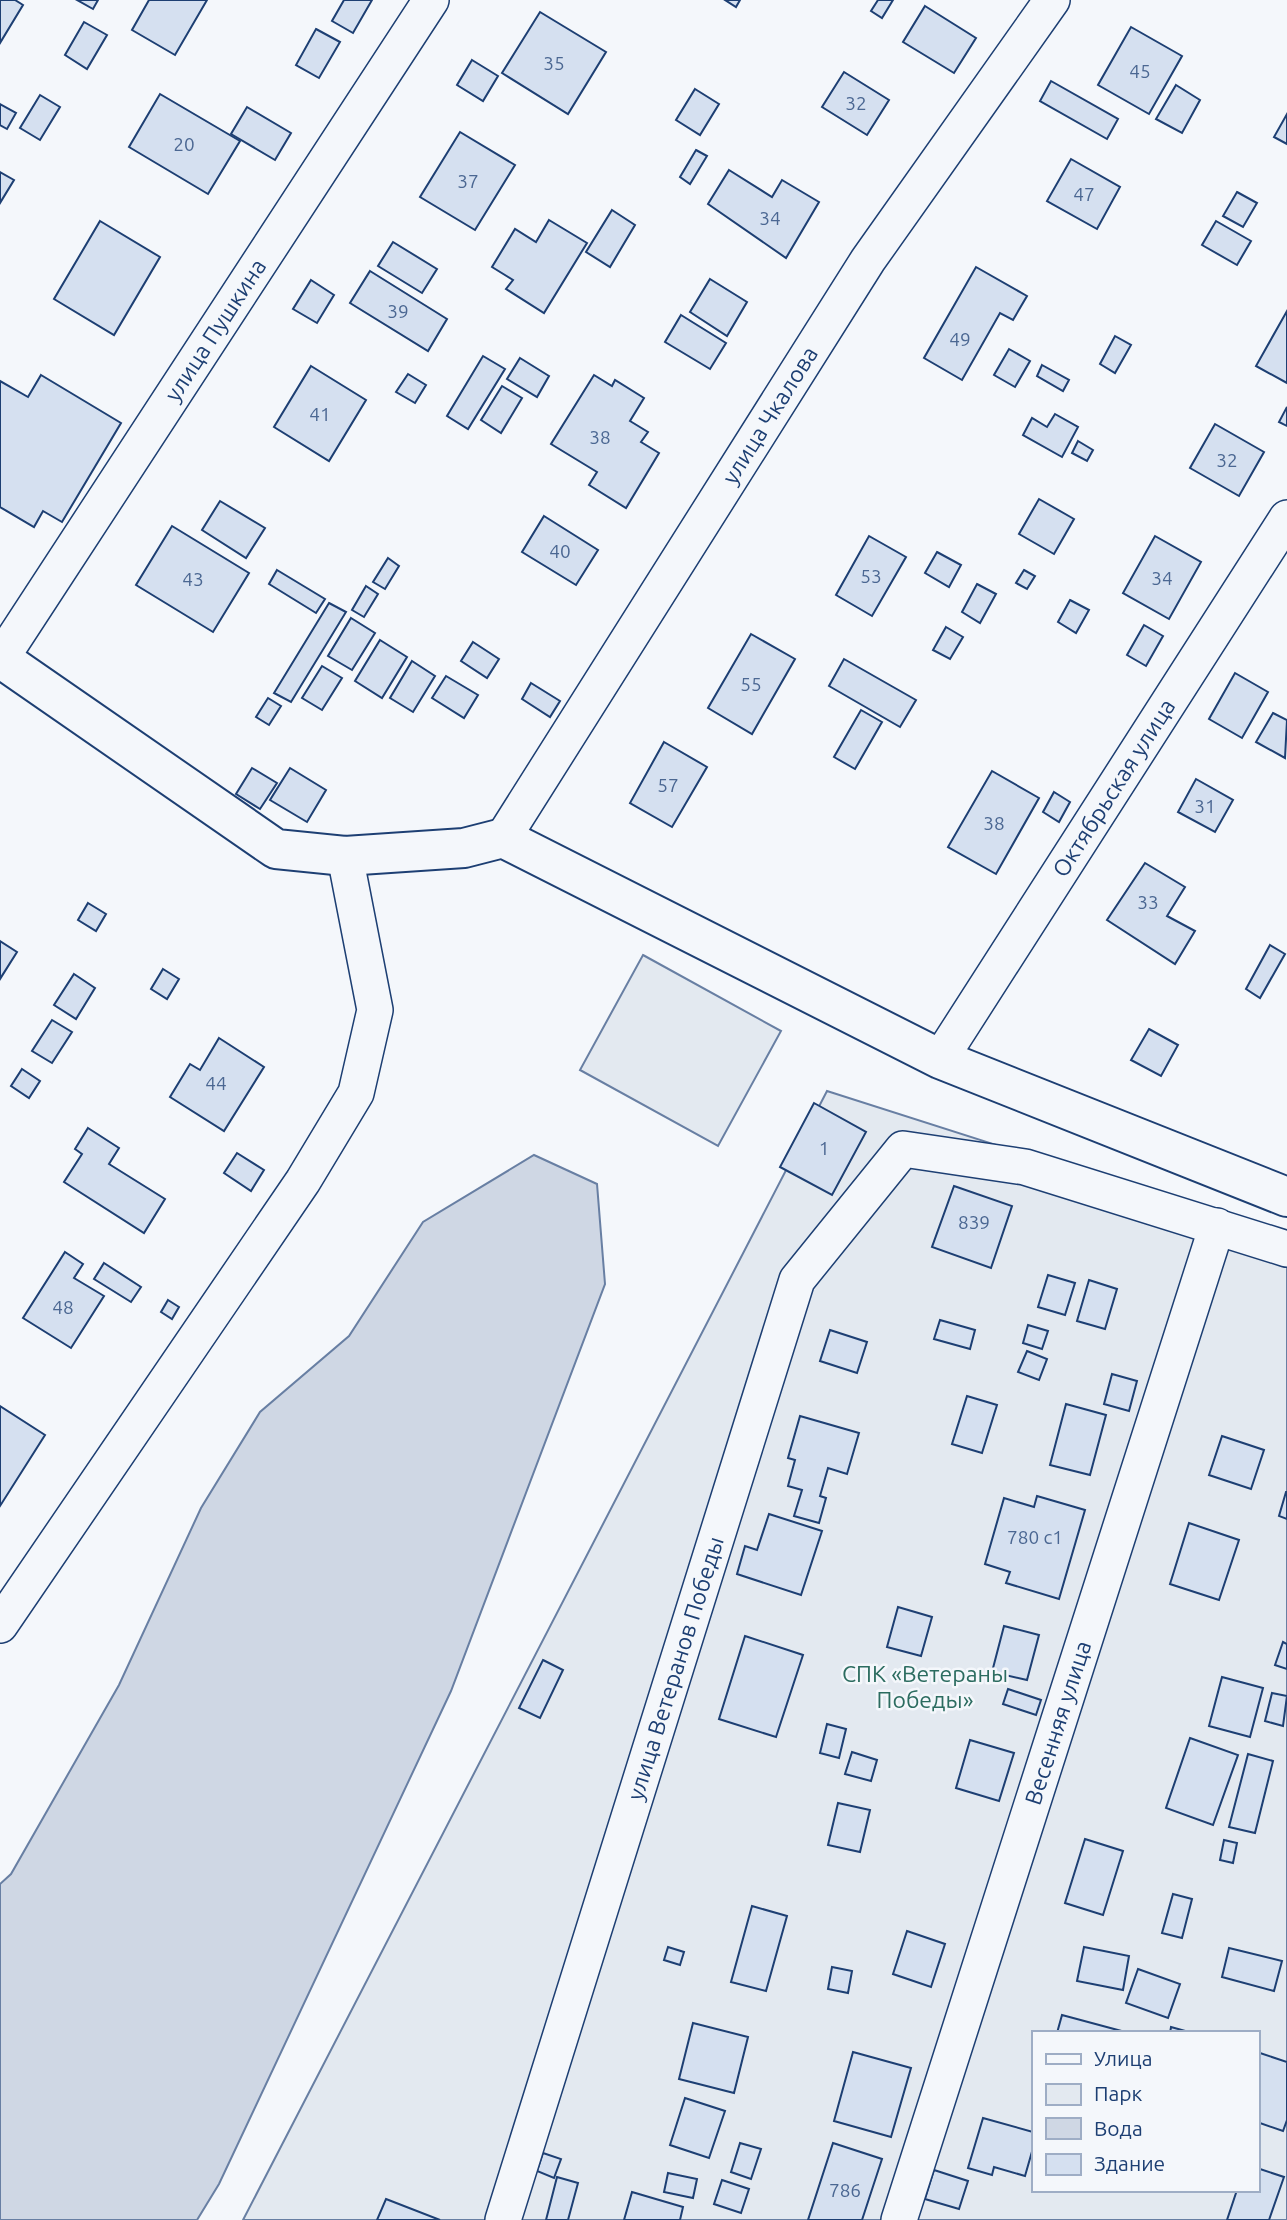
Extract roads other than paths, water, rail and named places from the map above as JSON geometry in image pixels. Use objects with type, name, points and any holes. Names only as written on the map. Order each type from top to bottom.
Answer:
[{"type":"street","name":"улица Пушкина","points":[[0,659],[431,0]]},
{"type":"street","name":"улица Чкалова","points":[[503,838],[868,260],[1052,0]]},
{"type":"street","name":"Октябрьская улица","points":[[940,1059],[1287,518]]},
{"type":"street","points":[[0,659],[276,849],[345,856],[464,848],[503,838],[940,1059],[1287,1197]]},
{"type":"street","points":[[0,1625],[303,1181],[356,1093],[375,1010],[345,856]]},
{"type":"street","name":"улица Ветеранов Победы","points":[[503,2220],[797,1280],[903,1149],[1025,1167],[1217,1226]]},
{"type":"street","points":[[1217,1226],[1287,1250]]},
{"type":"street","name":"Весенняя улица","points":[[899,2220],[1217,1226]]},
{"type":"water","points":[[534,1155],[597,1184],[605,1284],[451,1691],[219,2184],[197,2220],[0,2220],[0,1884],[11,1874],[119,1685],[201,1508],[260,1412],[349,1336],[423,1222]]},
{"type":"park label","name":"СПК «Ветераны Победы»","points":[[925,1687]]}]
